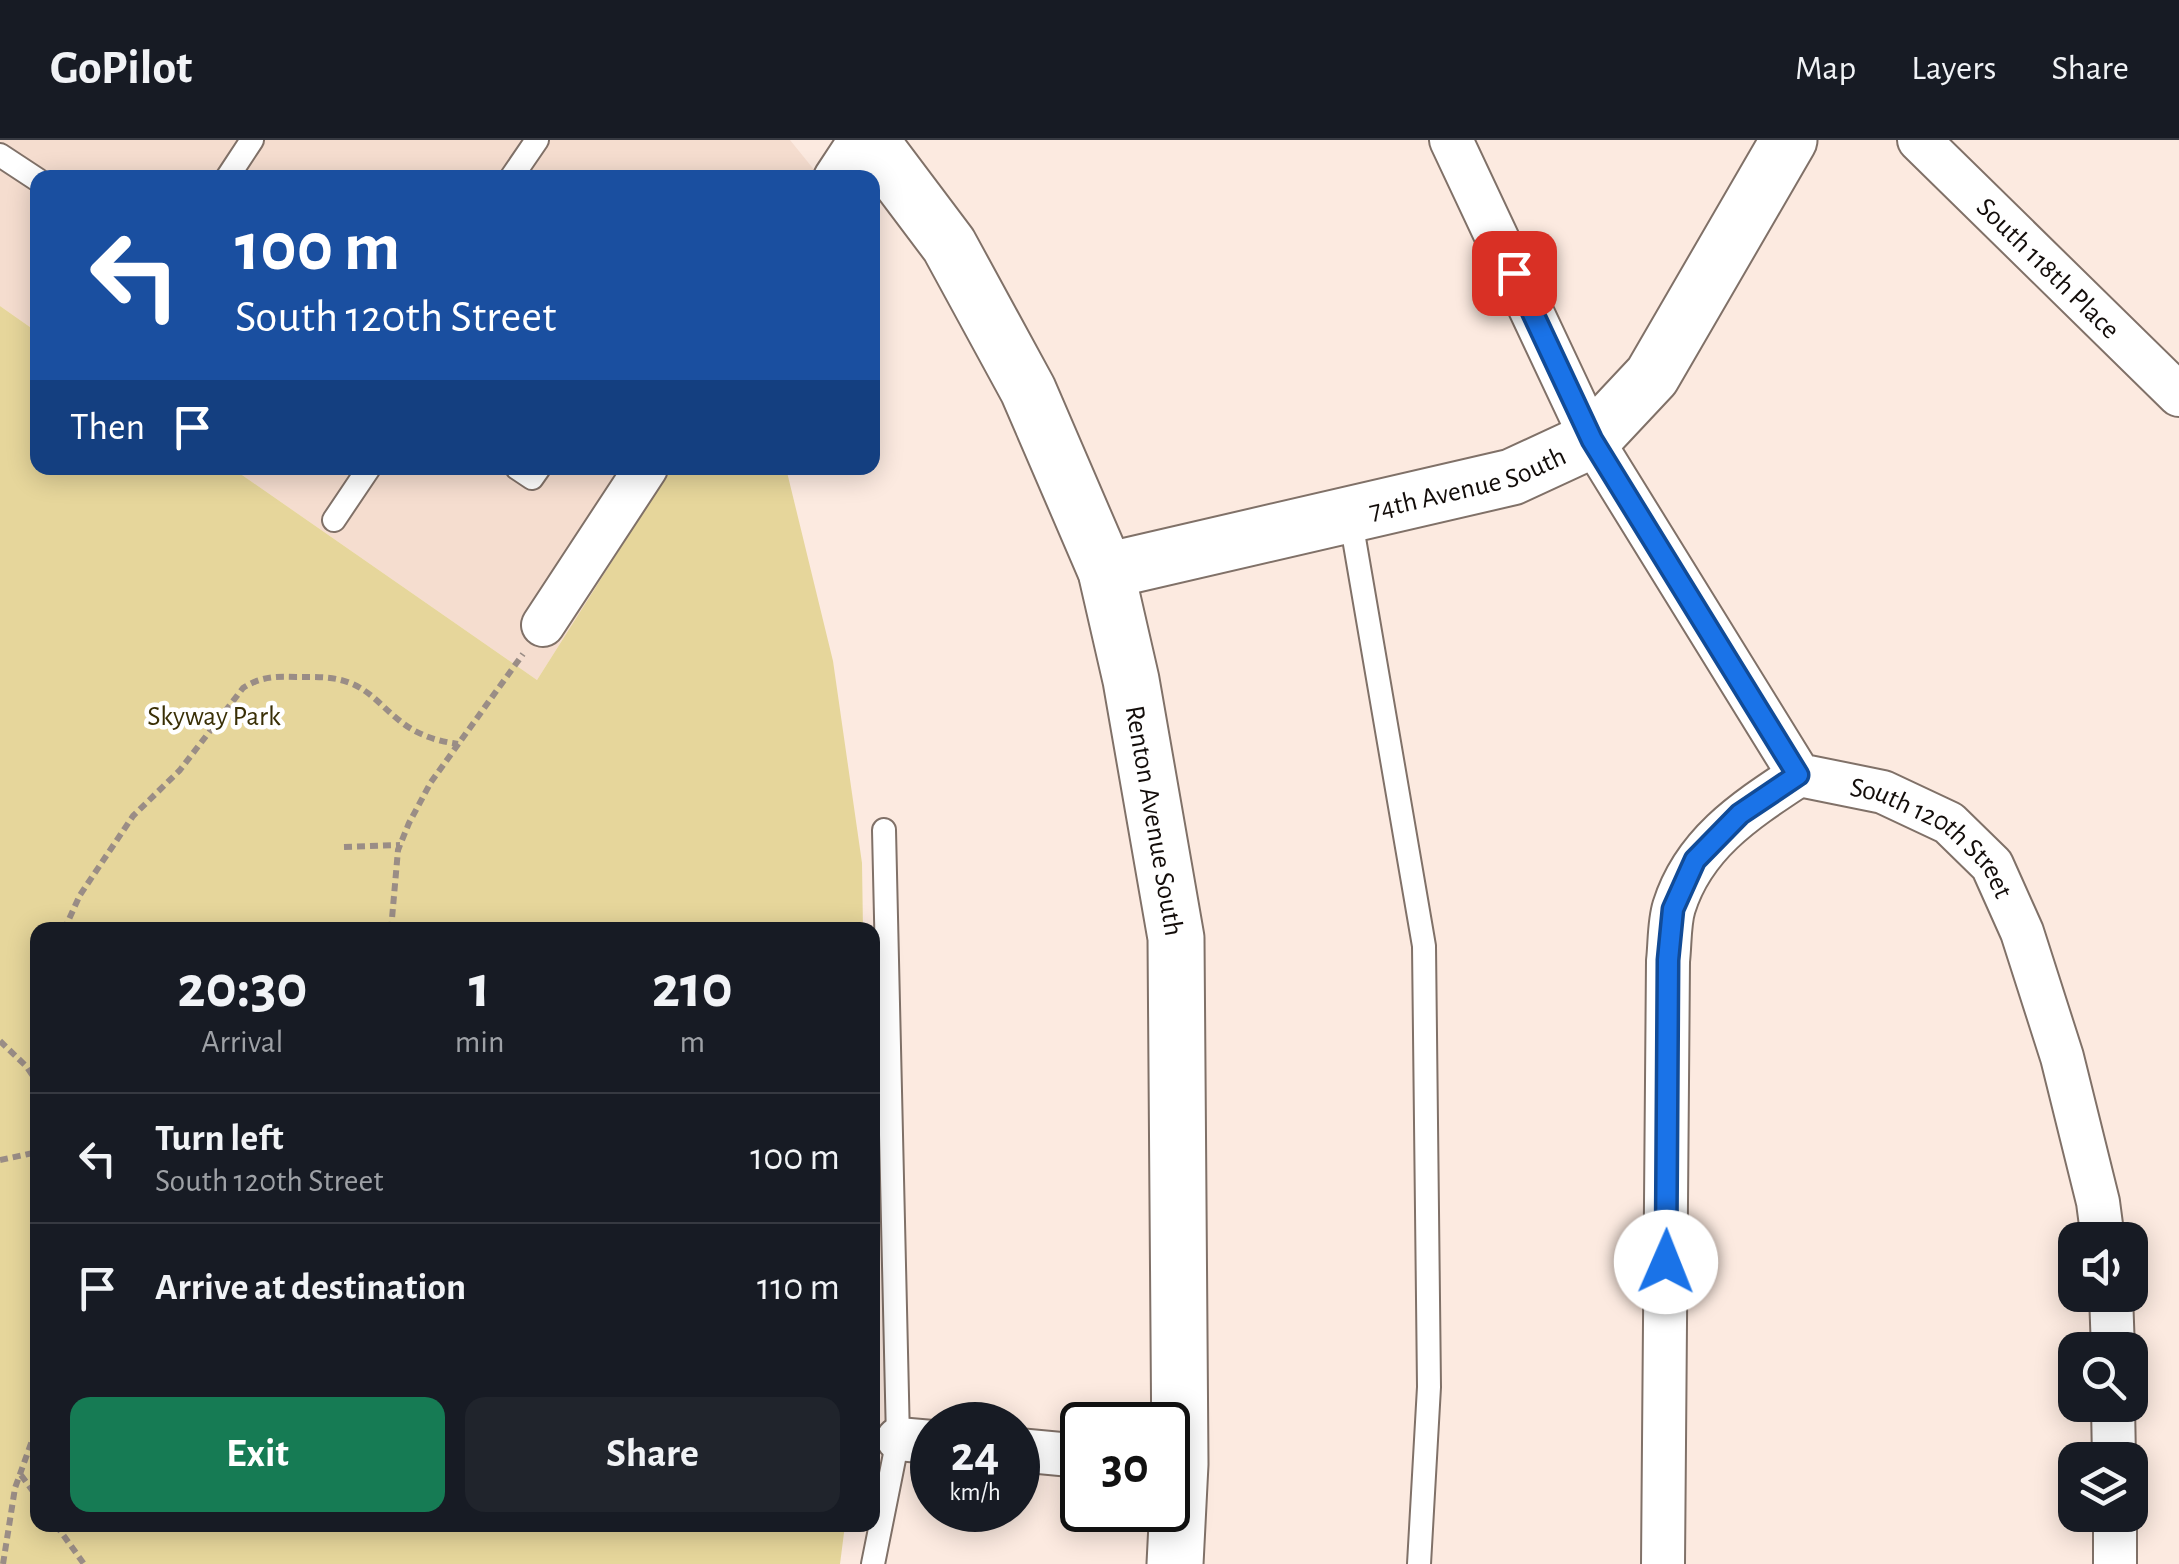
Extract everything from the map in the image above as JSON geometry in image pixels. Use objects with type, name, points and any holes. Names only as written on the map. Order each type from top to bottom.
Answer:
[{"type":"main road","name":"Renton Avenue South","points":[[870,140],[949,246],[1019,373],[1106,571],[1131,680],[1176,938],[1174,1402]]},
{"type":"main road","name":"74th Avenue South","points":[[1106,571],[1512,477],[1592,440],[1652,376],[1789,140]]},
{"type":"main road","name":"Renton Avenue South","points":[[1175,1532],[1176,1564]]},
{"type":"street","points":[[840,170],[860,140]]},
{"type":"street","points":[[1451,140],[1592,440],[1798,775],[1740,814],[1695,860],[1673,909],[1668,960],[1663,1564]]},
{"type":"street","name":"South 118th Place","points":[[1919,140],[2179,395]]},
{"type":"street","points":[[543,626],[641,475]]},
{"type":"street","name":"South 120th Street","points":[[1798,775],[1883,792],[1949,823],[1992,865],[2022,932],[2062,1057],[2101,1222]]},
{"type":"street","points":[[2114,1532],[2115,1564]]},
{"type":"lane","points":[[231,170],[252,140]]},
{"type":"lane","points":[[516,170],[536,140]]},
{"type":"lane","points":[[4,165],[30,176]]},
{"type":"lane","points":[[334,520],[364,475]]},
{"type":"lane","points":[[1350,515],[1424,946],[1430,1387],[1419,1564]]},
{"type":"lane","points":[[884,830],[913,1402]]},
{"type":"lane","points":[[874,1564],[910,1456]]},
{"type":"path","points":[[391,922],[400,845],[431,782],[543,626]]},
{"type":"path","points":[[68,922],[80,895],[133,816],[180,770],[243,688],[252,682],[270,676],[336,678],[372,695],[420,734],[458,744]]},
{"type":"path","points":[[344,847],[400,845]]},
{"type":"path","points":[[0,1042],[30,1072]]},
{"type":"path","points":[[0,1160],[30,1154]]},
{"type":"path","points":[[2,1564],[11,1508],[30,1446]]},
{"type":"path","points":[[20,1474],[30,1487]]},
{"type":"path","points":[[61,1532],[84,1564]]},
{"type":"shaded area","points":[[0,140],[790,140],[814,170],[30,170],[30,327],[0,306]]},
{"type":"shaded area","points":[[242,475],[667,475],[537,680]]},
{"type":"green space","name":"Skyway Park","points":[[0,306],[30,327],[30,475],[242,475],[537,680],[667,475],[788,475],[833,661],[862,863],[863,922],[30,922],[30,1532],[844,1532],[840,1564],[0,1564]]},
{"type":"route","points":[[1514,273],[1592,440],[1798,775],[1740,814],[1695,860],[1673,909],[1668,960],[1666,1262]]}]
